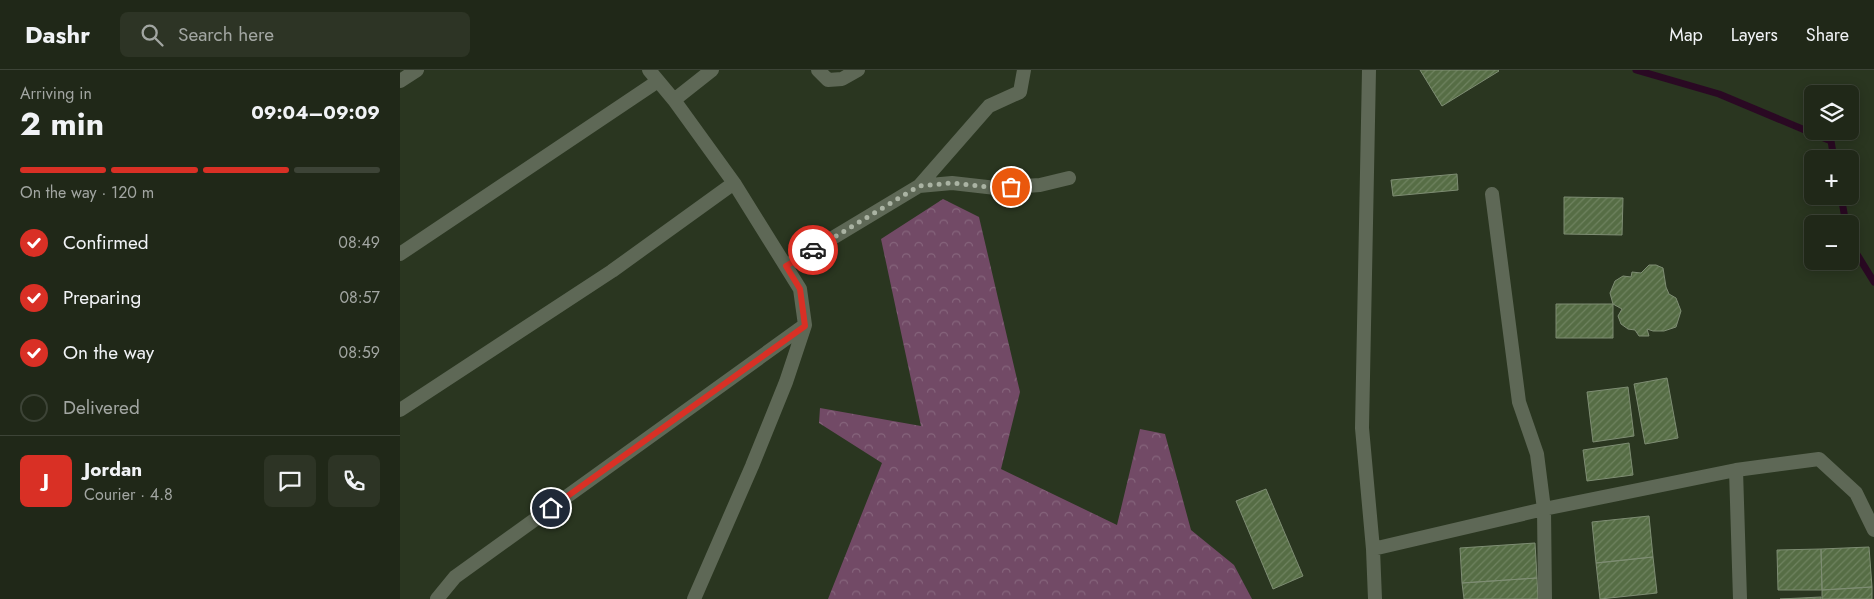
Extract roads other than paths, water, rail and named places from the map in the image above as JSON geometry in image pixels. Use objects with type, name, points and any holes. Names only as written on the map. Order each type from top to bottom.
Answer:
[{"type":"street","points":[[400,81],[417,70]]},
{"type":"street","points":[[649,70],[674,100],[734,183],[786,266],[800,289],[805,326],[786,382],[752,466],[694,599]]},
{"type":"street","points":[[674,100],[712,70]]},
{"type":"street","points":[[818,70],[828,80],[842,79],[858,70]]},
{"type":"street","points":[[786,266],[919,186],[989,106],[1020,92],[1024,70]]},
{"type":"street","points":[[1369,70],[1362,428],[1373,549],[1375,599]]},
{"type":"street","points":[[400,254],[658,81]]},
{"type":"street","points":[[919,186],[952,183],[1005,187],[1040,185],[1069,178]]},
{"type":"street","points":[[400,410],[612,271],[734,183]]},
{"type":"street","points":[[1492,194],[1519,402],[1537,454],[1544,509],[1544,599]]},
{"type":"street","points":[[436,599],[456,577],[805,326]]},
{"type":"street","points":[[1373,549],[1544,509],[1736,470],[1819,459],[1856,493],[1874,530]]},
{"type":"street","points":[[1736,470],[1740,599]]},
{"type":"waterway","points":[[1636,70],[1719,94],[1831,141],[1832,150]]},
{"type":"waterway","points":[[1843,205],[1844,215]]},
{"type":"waterway","points":[[1859,258],[1874,282]]}]
